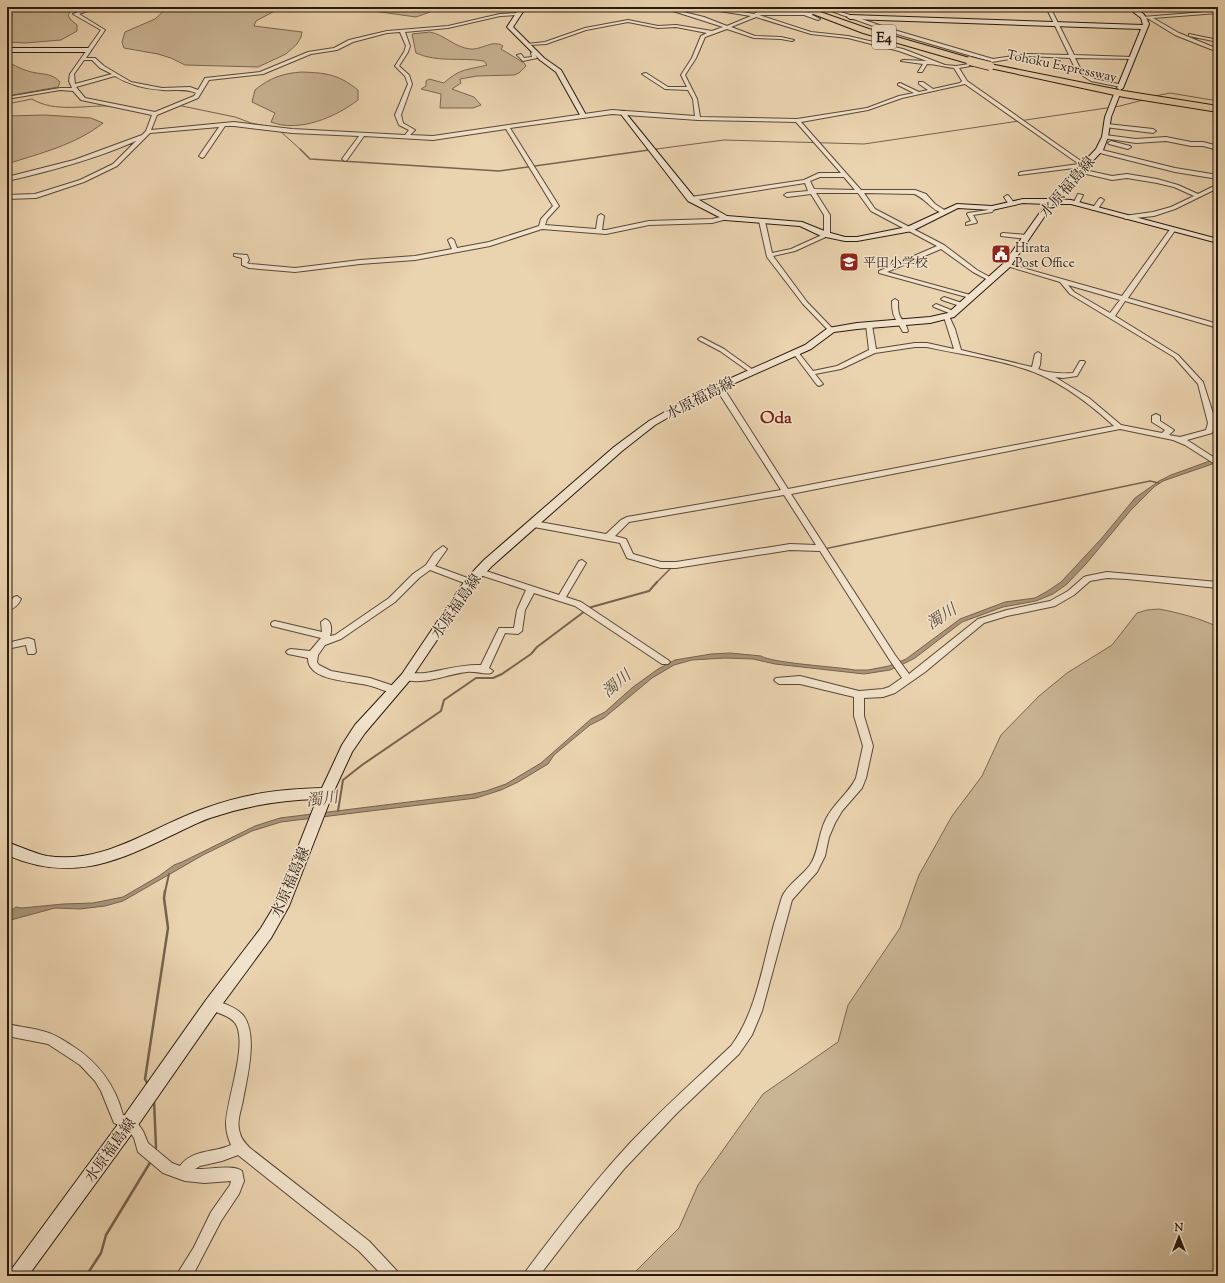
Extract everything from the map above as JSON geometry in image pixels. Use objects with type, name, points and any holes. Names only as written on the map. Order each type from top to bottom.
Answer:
[{"type":"highway","name":"E4","points":[[799,7],[866,31],[972,61],[992,63]]},
{"type":"highway","name":"E4","points":[[808,12],[972,61]]},
{"type":"highway","name":"Tohoku Expressway","points":[[992,63],[1122,91]]},
{"type":"highway","name":"E4","points":[[1122,91],[1218,109]]},
{"type":"highway","name":"E4","points":[[1156,98],[1218,106]]},
{"type":"street","points":[[96,7],[75,14],[103,30],[71,76],[75,88],[83,99],[143,109],[155,114]]},
{"type":"street","points":[[7,197],[36,196],[82,181],[115,166],[146,134],[155,114],[196,97],[207,79],[261,73],[310,53],[335,49],[351,41],[387,32],[448,27],[513,13],[523,7]]},
{"type":"street","points":[[683,7],[675,11],[702,18],[754,37],[792,40]]},
{"type":"street","points":[[696,7],[759,14],[808,12]]},
{"type":"street","points":[[732,11],[738,7]]},
{"type":"street","points":[[698,118],[698,110],[683,75],[700,47],[703,36],[759,14],[768,7]]},
{"type":"street","points":[[786,7],[808,12],[818,19]]},
{"type":"street","points":[[1048,7],[1079,71],[1093,80],[1122,91]]},
{"type":"street","points":[[1130,7],[1144,17],[1150,18],[1174,32],[1218,51]]},
{"type":"street","points":[[1192,7],[1202,13]]},
{"type":"street","points":[[822,9],[827,9],[992,63],[1028,55],[1133,58]]},
{"type":"street","points":[[1144,17],[1218,12]]},
{"type":"street","points":[[513,13],[510,27],[529,44],[542,59],[559,71],[583,115]]},
{"type":"street","points":[[759,14],[797,30],[816,34],[848,37],[901,50],[946,67],[956,67],[972,61]]},
{"type":"street","points":[[850,17],[1145,27]]},
{"type":"street","name":"水原福島線","points":[[17,1276],[130,1122],[212,1005],[266,933],[282,906],[326,793],[354,738],[406,677],[470,582],[618,449],[652,423],[687,403],[719,386],[808,347],[831,330],[869,325],[902,325],[930,320],[951,315],[963,305],[1007,265],[1051,202],[1098,151],[1104,140],[1112,108],[1122,91],[1145,27],[1146,20],[1144,17]]},
{"type":"street","points":[[529,44],[546,43],[585,29],[628,21],[658,27],[680,26],[710,32]]},
{"type":"street","points":[[780,38],[797,30]]},
{"type":"street","points":[[402,31],[408,46],[397,66],[407,76],[410,84],[398,115],[401,124],[412,130],[406,137]]},
{"type":"street","points":[[1174,32],[1218,40]]},
{"type":"street","points":[[7,50],[88,50]]},
{"type":"street","points":[[519,55],[523,60],[535,58],[533,53],[535,52]]},
{"type":"street","points":[[83,59],[93,59],[115,75],[133,83],[162,89],[190,88],[199,92]]},
{"type":"street","points":[[903,61],[937,63]]},
{"type":"street","points":[[906,69],[913,62]]},
{"type":"street","points":[[920,72],[925,63]]},
{"type":"street","points":[[956,67],[964,82],[968,83],[1082,167],[1112,178],[1127,176],[1157,181],[1176,186],[1199,196]]},
{"type":"street","points":[[644,74],[667,88],[690,90]]},
{"type":"street","points":[[7,98],[63,88],[75,88],[115,75]]},
{"type":"street","points":[[7,179],[79,162],[146,134],[224,124],[241,124],[292,131],[439,138],[608,112],[698,118],[796,120],[868,109],[897,98],[957,85],[964,82]]},
{"type":"street","points":[[920,83],[932,90]]},
{"type":"street","points":[[900,84],[918,93]]},
{"type":"street","points":[[622,112],[691,199],[725,218]]},
{"type":"street","points":[[796,120],[843,175],[859,191],[873,210],[942,246],[958,256],[975,271],[992,280]]},
{"type":"street","points":[[202,156],[224,124]]},
{"type":"street","points":[[1107,126],[1153,131]]},
{"type":"street","points":[[507,127],[556,206],[544,218],[542,226]]},
{"type":"street","points":[[345,159],[362,135]]},
{"type":"street","points":[[1104,140],[1136,141],[1166,139],[1191,144],[1203,144],[1218,148]]},
{"type":"street","points":[[1104,140],[1128,146]]},
{"type":"street","points":[[1098,151],[1175,170],[1218,176]]},
{"type":"street","points":[[1021,174],[1082,167]]},
{"type":"street","points":[[1210,172],[1218,176]]},
{"type":"street","points":[[691,199],[807,181],[810,178],[819,175],[843,175]]},
{"type":"street","points":[[807,181],[807,186],[812,191],[827,215],[827,235]]},
{"type":"street","points":[[1126,217],[1164,211],[1218,186]]},
{"type":"street","points":[[787,195],[812,191],[921,193],[926,196],[932,205],[944,212]]},
{"type":"street","points":[[1076,204],[1080,195]]},
{"type":"street","points":[[968,224],[974,222],[970,214],[990,211],[992,208],[1009,200],[1051,202],[1076,204],[1218,241]]},
{"type":"street","points":[[1095,209],[1101,200]]},
{"type":"street","points":[[236,255],[245,256],[246,260],[244,264],[249,266],[294,270],[360,262],[415,258],[490,244],[542,226],[599,232],[652,223],[712,221],[725,218],[802,224],[827,235],[845,239],[857,239],[909,229],[957,206],[992,208]]},
{"type":"street","points":[[538,214],[544,218]]},
{"type":"street","points":[[648,215],[652,223]]},
{"type":"street","points":[[599,232],[601,216]]},
{"type":"street","points":[[762,221],[769,255],[778,270],[805,303],[831,330]]},
{"type":"street","points":[[1111,317],[1173,229]]},
{"type":"street","points":[[769,255],[793,250],[827,235]]},
{"type":"street","points":[[1003,236],[1027,237]]},
{"type":"street","points":[[451,240],[455,250]]},
{"type":"street","points":[[942,246],[882,272],[972,297]]},
{"type":"street","points":[[1007,265],[1218,326]]},
{"type":"street","points":[[1062,281],[1070,291],[1176,356],[1201,383],[1212,423],[1210,429],[1202,434],[1180,440]]},
{"type":"street","points":[[944,299],[963,305]]},
{"type":"street","points":[[895,301],[895,314],[902,325]]},
{"type":"street","points":[[936,306],[951,315],[952,329],[958,352]]},
{"type":"street","points":[[869,325],[873,351]]},
{"type":"street","points":[[701,339],[722,350],[753,372]]},
{"type":"street","points":[[811,373],[839,368],[873,351],[920,345],[958,352],[1041,373],[1087,399],[1119,427]]},
{"type":"street","points":[[796,353],[819,384]]},
{"type":"street","points":[[1033,370],[1036,365],[1038,354]]},
{"type":"street","points":[[1041,373],[1072,376],[1078,371],[1082,362]]},
{"type":"street","points":[[719,386],[892,657],[908,679]]},
{"type":"street","points":[[1156,416],[1156,422],[1170,430],[1164,435]]},
{"type":"street","points":[[607,537],[613,535],[620,525],[627,520],[787,492],[1119,427],[1164,435],[1180,440],[1208,456],[1218,464]]},
{"type":"street","points":[[534,524],[624,541],[630,556],[666,566],[676,566],[790,548],[822,548]]},
{"type":"street","points":[[275,624],[325,639],[338,637],[392,600],[416,576],[429,566],[435,560],[437,555],[443,550]]},
{"type":"street","points":[[561,598],[582,563]]},
{"type":"street","points":[[429,566],[470,582]]},
{"type":"street","points":[[480,572],[488,576],[578,604],[665,662]]},
{"type":"street","points":[[779,680],[800,680],[859,695],[883,693],[892,690],[908,679],[981,622],[1007,613],[1052,604],[1072,594],[1087,579],[1107,575],[1218,585]]},
{"type":"street","points":[[406,677],[411,678],[437,675],[467,668],[486,670],[502,630],[518,631],[521,610],[531,589]]},
{"type":"street","points":[[7,608],[17,599]]},
{"type":"street","points":[[325,622],[328,629],[325,639],[313,655],[312,662],[315,666],[324,673],[362,680],[394,690]]},
{"type":"street","points":[[7,646],[28,641],[30,642],[31,652]]},
{"type":"street","points":[[291,652],[313,655]]},
{"type":"street","points":[[531,1276],[594,1192],[652,1128],[735,1050],[748,1032],[756,1011],[787,898],[813,869],[820,856],[824,837],[830,821],[838,808],[858,785],[861,778],[868,746],[859,716],[859,695]]},
{"type":"street","points":[[7,848],[26,857],[49,863],[76,863],[100,859],[123,852],[205,814],[232,806],[280,795],[326,793]]},
{"type":"street","points":[[212,1005],[233,1014],[241,1022],[246,1041],[232,1122],[232,1132],[236,1142],[245,1153],[364,1246],[392,1276]]},
{"type":"street","points":[[7,1030],[47,1038],[82,1057],[93,1068],[106,1087],[116,1106],[118,1119],[122,1122],[130,1122],[139,1135],[143,1147],[168,1168],[182,1173],[204,1176],[235,1174],[237,1176],[238,1182],[236,1188],[221,1207],[203,1244],[183,1276]]},
{"type":"street","points":[[182,1173],[193,1161],[222,1155],[240,1147]]},
{"type":"shaded area","points":[[7,7],[83,7],[71,11],[68,15],[77,25],[77,31],[61,40],[25,43],[7,42],[7,21],[11,20],[12,14],[7,10]]},
{"type":"shaded area","points":[[168,7],[282,7],[256,21],[254,26],[302,32],[301,37],[297,44],[286,54],[258,67],[185,65],[171,58],[158,54],[124,48],[122,42],[125,32],[155,19]]},
{"type":"shaded area","points":[[345,7],[433,7],[430,12],[416,17]]},
{"type":"shaded area","points":[[430,32],[464,48],[474,49],[491,44],[499,44],[503,46],[501,49],[524,63],[526,66],[519,73],[514,75],[477,76],[460,79],[461,83],[452,89],[474,97],[481,105],[473,108],[440,108],[441,94],[421,89],[426,86],[426,81],[429,79],[444,83],[460,72],[487,65],[484,61],[441,59],[416,53],[412,34]]},
{"type":"shaded area","points":[[7,62],[28,71],[53,77],[60,82],[58,87],[7,96]]},
{"type":"shaded area","points":[[302,72],[332,75],[344,81],[358,90],[358,100],[339,112],[317,122],[293,126],[271,122],[275,113],[252,102],[255,90],[266,82],[277,77]]},
{"type":"shaded area","points":[[45,115],[91,118],[103,123],[92,131],[69,143],[7,164],[7,116]]},
{"type":"shaded area","name":"濁川","points":[[1218,458],[1218,462],[1163,481],[1154,487],[1131,510],[1086,564],[1067,584],[1053,594],[1036,601],[1003,607],[962,622],[915,658],[890,670],[864,674],[775,664],[753,659],[725,658],[692,660],[674,665],[652,678],[604,718],[590,725],[554,755],[548,764],[518,782],[501,790],[476,798],[281,822],[252,831],[203,855],[123,901],[105,906],[80,909],[55,908],[7,921],[7,913],[16,907],[22,908],[93,903],[123,897],[159,876],[174,865],[255,826],[280,818],[473,794],[506,784],[541,763],[591,719],[605,712],[633,687],[658,669],[675,660],[711,654],[730,653],[761,656],[791,663],[855,670],[868,670],[889,666],[906,659],[960,619],[1005,602],[1035,598],[1046,592],[1061,582],[1101,539],[1135,498],[1159,481],[1171,475]]},
{"type":"shaded area","points":[[1159,609],[1189,616],[1218,627],[1218,1276],[631,1276],[679,1228],[698,1185],[763,1094],[838,1042],[848,1005],[900,928],[919,875],[952,816],[982,776],[1001,735],[1039,696],[1067,673],[1112,645],[1137,613]]},
{"type":"waterway","points":[[1155,96],[1170,93],[1218,101]]},
{"type":"waterway","points":[[7,104],[32,99],[51,106],[61,107],[111,106]]},
{"type":"waterway","points":[[649,150],[724,140],[864,144],[1120,106],[1143,100]]},
{"type":"waterway","points":[[177,105],[235,117],[251,123],[276,128]]},
{"type":"waterway","points":[[279,130],[301,150]]},
{"type":"waterway","points":[[301,150],[310,159],[499,171],[656,149]]},
{"type":"waterway","points":[[824,549],[1150,481],[1159,483]]},
{"type":"waterway","points":[[657,582],[671,568]]},
{"type":"waterway","points":[[588,608],[649,591],[657,582]]},
{"type":"waterway","points":[[338,811],[343,780],[362,765],[441,711],[444,700],[476,678],[493,678],[502,674],[531,654],[537,647],[585,611]]},
{"type":"waterway","points":[[165,892],[169,874]]},
{"type":"waterway","points":[[148,1085],[145,1079],[168,928],[164,898],[165,891]]},
{"type":"waterway","points":[[154,1100],[156,1147],[154,1151]]},
{"type":"waterway","points":[[86,1276],[101,1253],[106,1235],[151,1161]]},
{"type":"place","name":"Hirata Post Office","points":[[1001,254]]},
{"type":"place","name":"平田小学校","points":[[849,262]]},
{"type":"district","name":"Oda","points":[[776,417]]}]
